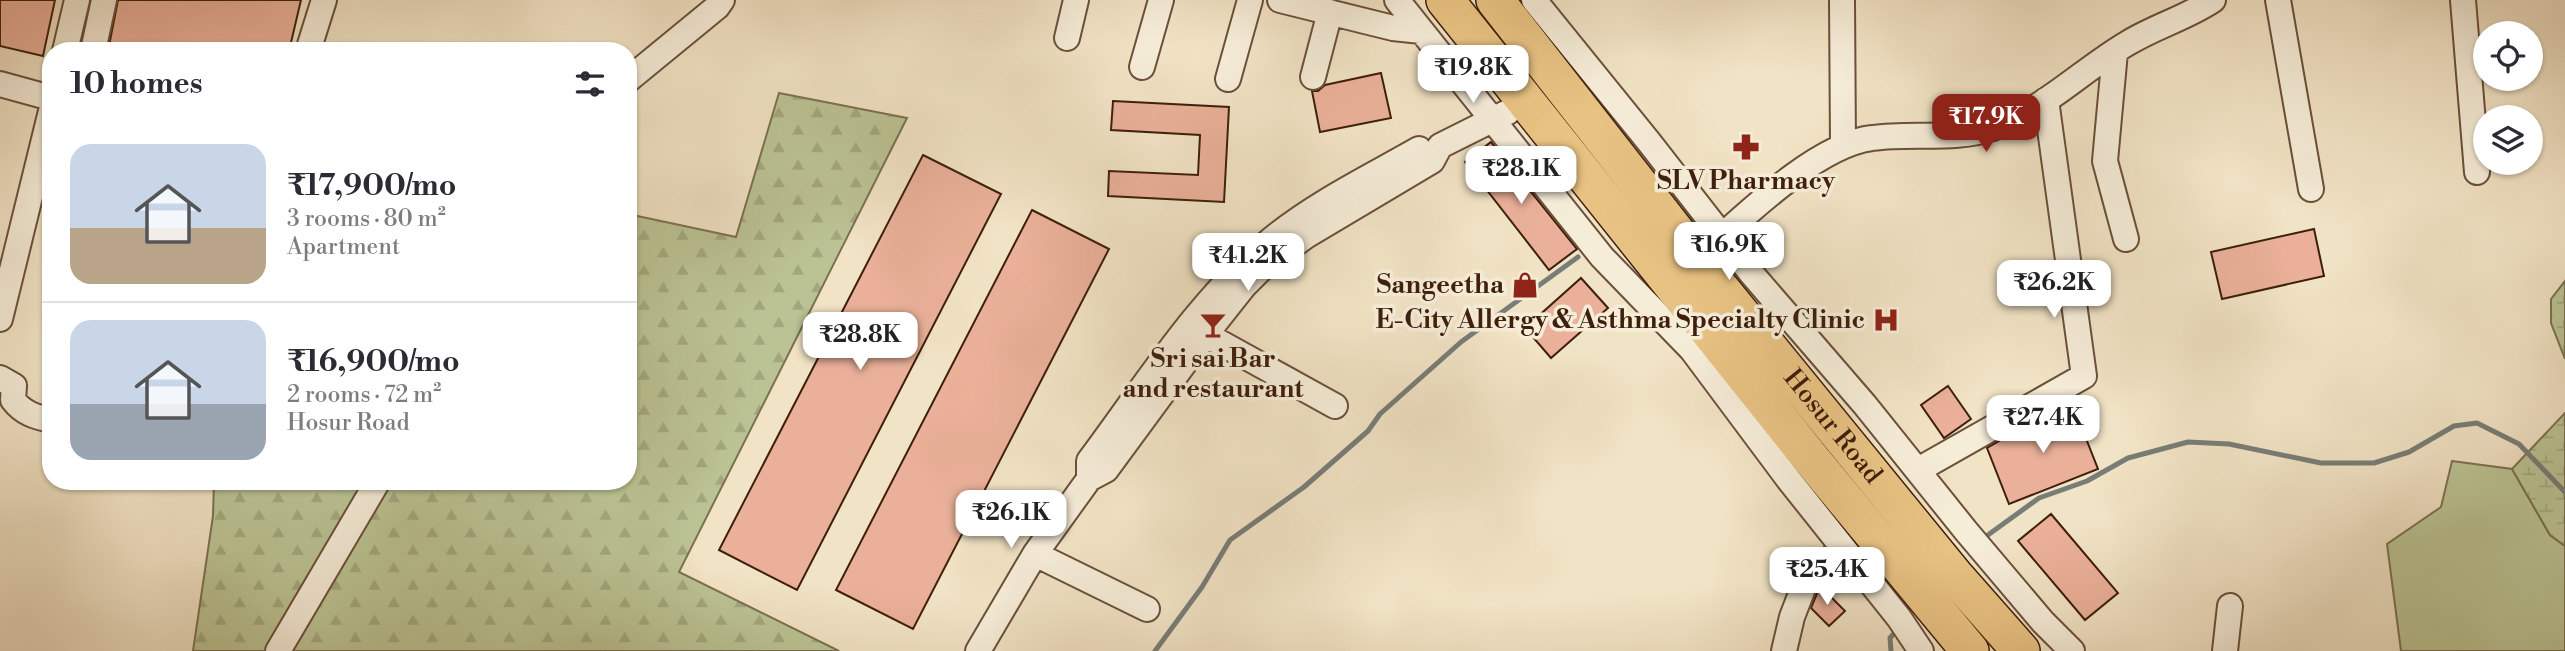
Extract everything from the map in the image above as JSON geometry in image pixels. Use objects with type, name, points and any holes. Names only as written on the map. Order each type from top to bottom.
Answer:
[{"type":"highway","name":"Hosur Road","points":[[1445,0],[1525,102],[1891,592],[1928,603],[1970,651]]},
{"type":"highway","name":"Hosur Road","points":[[1495,0],[1719,287],[1954,575],[2021,651]]},
{"type":"street","points":[[67,42],[77,0]]},
{"type":"street","points":[[95,42],[104,0]]},
{"type":"street","points":[[311,42],[324,0]]},
{"type":"street","points":[[637,73],[718,7],[722,0]]},
{"type":"street","points":[[1067,38],[1076,0]]},
{"type":"street","points":[[1142,67],[1161,0]]},
{"type":"street","points":[[1228,79],[1250,0]]},
{"type":"street","points":[[1280,0],[1393,28],[1421,31]]},
{"type":"street","points":[[1397,0],[1602,257],[1692,350],[1789,481],[1843,548],[1891,592],[1921,651]]},
{"type":"street","points":[[1534,0],[1751,274],[1866,405],[1966,531],[1991,557],[2043,622],[2072,651]]},
{"type":"street","points":[[1842,0],[1843,145]]},
{"type":"street","points":[[1722,236],[1760,201],[1843,145],[1871,138],[1972,134],[2026,113],[2115,52],[2155,29],[2189,16],[2213,0]]},
{"type":"street","points":[[2278,0],[2311,189]]},
{"type":"street","points":[[2463,0],[2473,123]]},
{"type":"street","points":[[1313,77],[1330,12]]},
{"type":"street","points":[[2115,52],[2105,160],[2126,239]]},
{"type":"street","points":[[0,84],[42,96]]},
{"type":"street","points":[[1918,470],[2084,376],[2046,100]]},
{"type":"street","points":[[978,651],[1035,554],[1089,479],[1106,470],[1198,330],[1274,257],[1432,161],[1440,146],[1525,102]]},
{"type":"street","points":[[0,319],[42,148]]},
{"type":"street","points":[[1198,330],[1335,406]]},
{"type":"street","points":[[0,378],[14,386],[13,400],[16,405],[28,414],[42,418]]},
{"type":"street","points":[[278,651],[373,490]]},
{"type":"street","points":[[1784,651],[1792,617],[1807,578],[1843,548]]},
{"type":"street","points":[[1035,554],[1147,609]]},
{"type":"street","points":[[2225,651],[2230,606]]},
{"type":"green space","points":[[779,93],[907,118],[679,572],[839,651],[193,651],[213,516],[214,490],[637,490],[637,216],[736,237]]},
{"type":"green space","points":[[2565,281],[2565,359],[2551,323],[2551,299]]},
{"type":"green space","points":[[2565,413],[2565,546],[2550,535],[2512,469]]},
{"type":"green space","points":[[2452,461],[2512,469],[2550,535],[2565,546],[2565,651],[2401,651],[2387,544],[2441,507]]},
{"type":"building","points":[[0,0],[55,0],[46,42],[42,42],[42,56],[0,46]]},
{"type":"building","points":[[118,0],[301,0],[291,42],[110,42]]},
{"type":"building","points":[[1381,73],[1391,118],[1320,132],[1312,91],[1318,91],[1325,85]]},
{"type":"building","points":[[1113,101],[1229,107],[1224,202],[1108,196],[1109,171],[1198,175],[1200,135],[1111,130]]},
{"type":"building","points":[[1491,142],[1577,249],[1549,270],[1465,162]]},
{"type":"building","points":[[923,155],[1001,194],[797,590],[719,550]]},
{"type":"building","points":[[1032,210],[1109,249],[913,629],[836,590]]},
{"type":"building","points":[[2314,229],[2324,276],[2222,299],[2211,252]]},
{"type":"building","points":[[1581,278],[1608,308],[1551,358],[1525,328]]},
{"type":"building","points":[[1948,386],[1971,419],[1944,438],[1921,405]]},
{"type":"building","points":[[2072,403],[2098,469],[2009,504],[1987,448],[2053,410]]},
{"type":"building","points":[[2051,514],[2118,593],[2085,620],[2018,541]]},
{"type":"building","points":[[1820,586],[1845,611],[1829,626],[1811,608]]},
{"type":"waterway","points":[[1155,651],[1202,587],[1230,540],[1304,487],[1368,431],[1380,414],[1461,342],[1578,257]]},
{"type":"waterway","points":[[1981,540],[2039,498],[2087,481],[2128,458],[2188,442],[2229,444],[2321,463],[2374,463],[2409,452],[2454,426],[2477,423],[2519,444],[2565,492]]},
{"type":"waterway","points":[[1891,651],[1890,638],[1898,629]]},
{"type":"place","name":"SLV Pharmacy","points":[[1746,147]]},
{"type":"place","name":"Sangeetha","points":[[1525,285]]},
{"type":"place","name":"E-City Allergy & Asthma Specialty Clinic","points":[[1886,320]]},
{"type":"place","name":"Sri sai Bar and restaurant","points":[[1213,325]]}]
